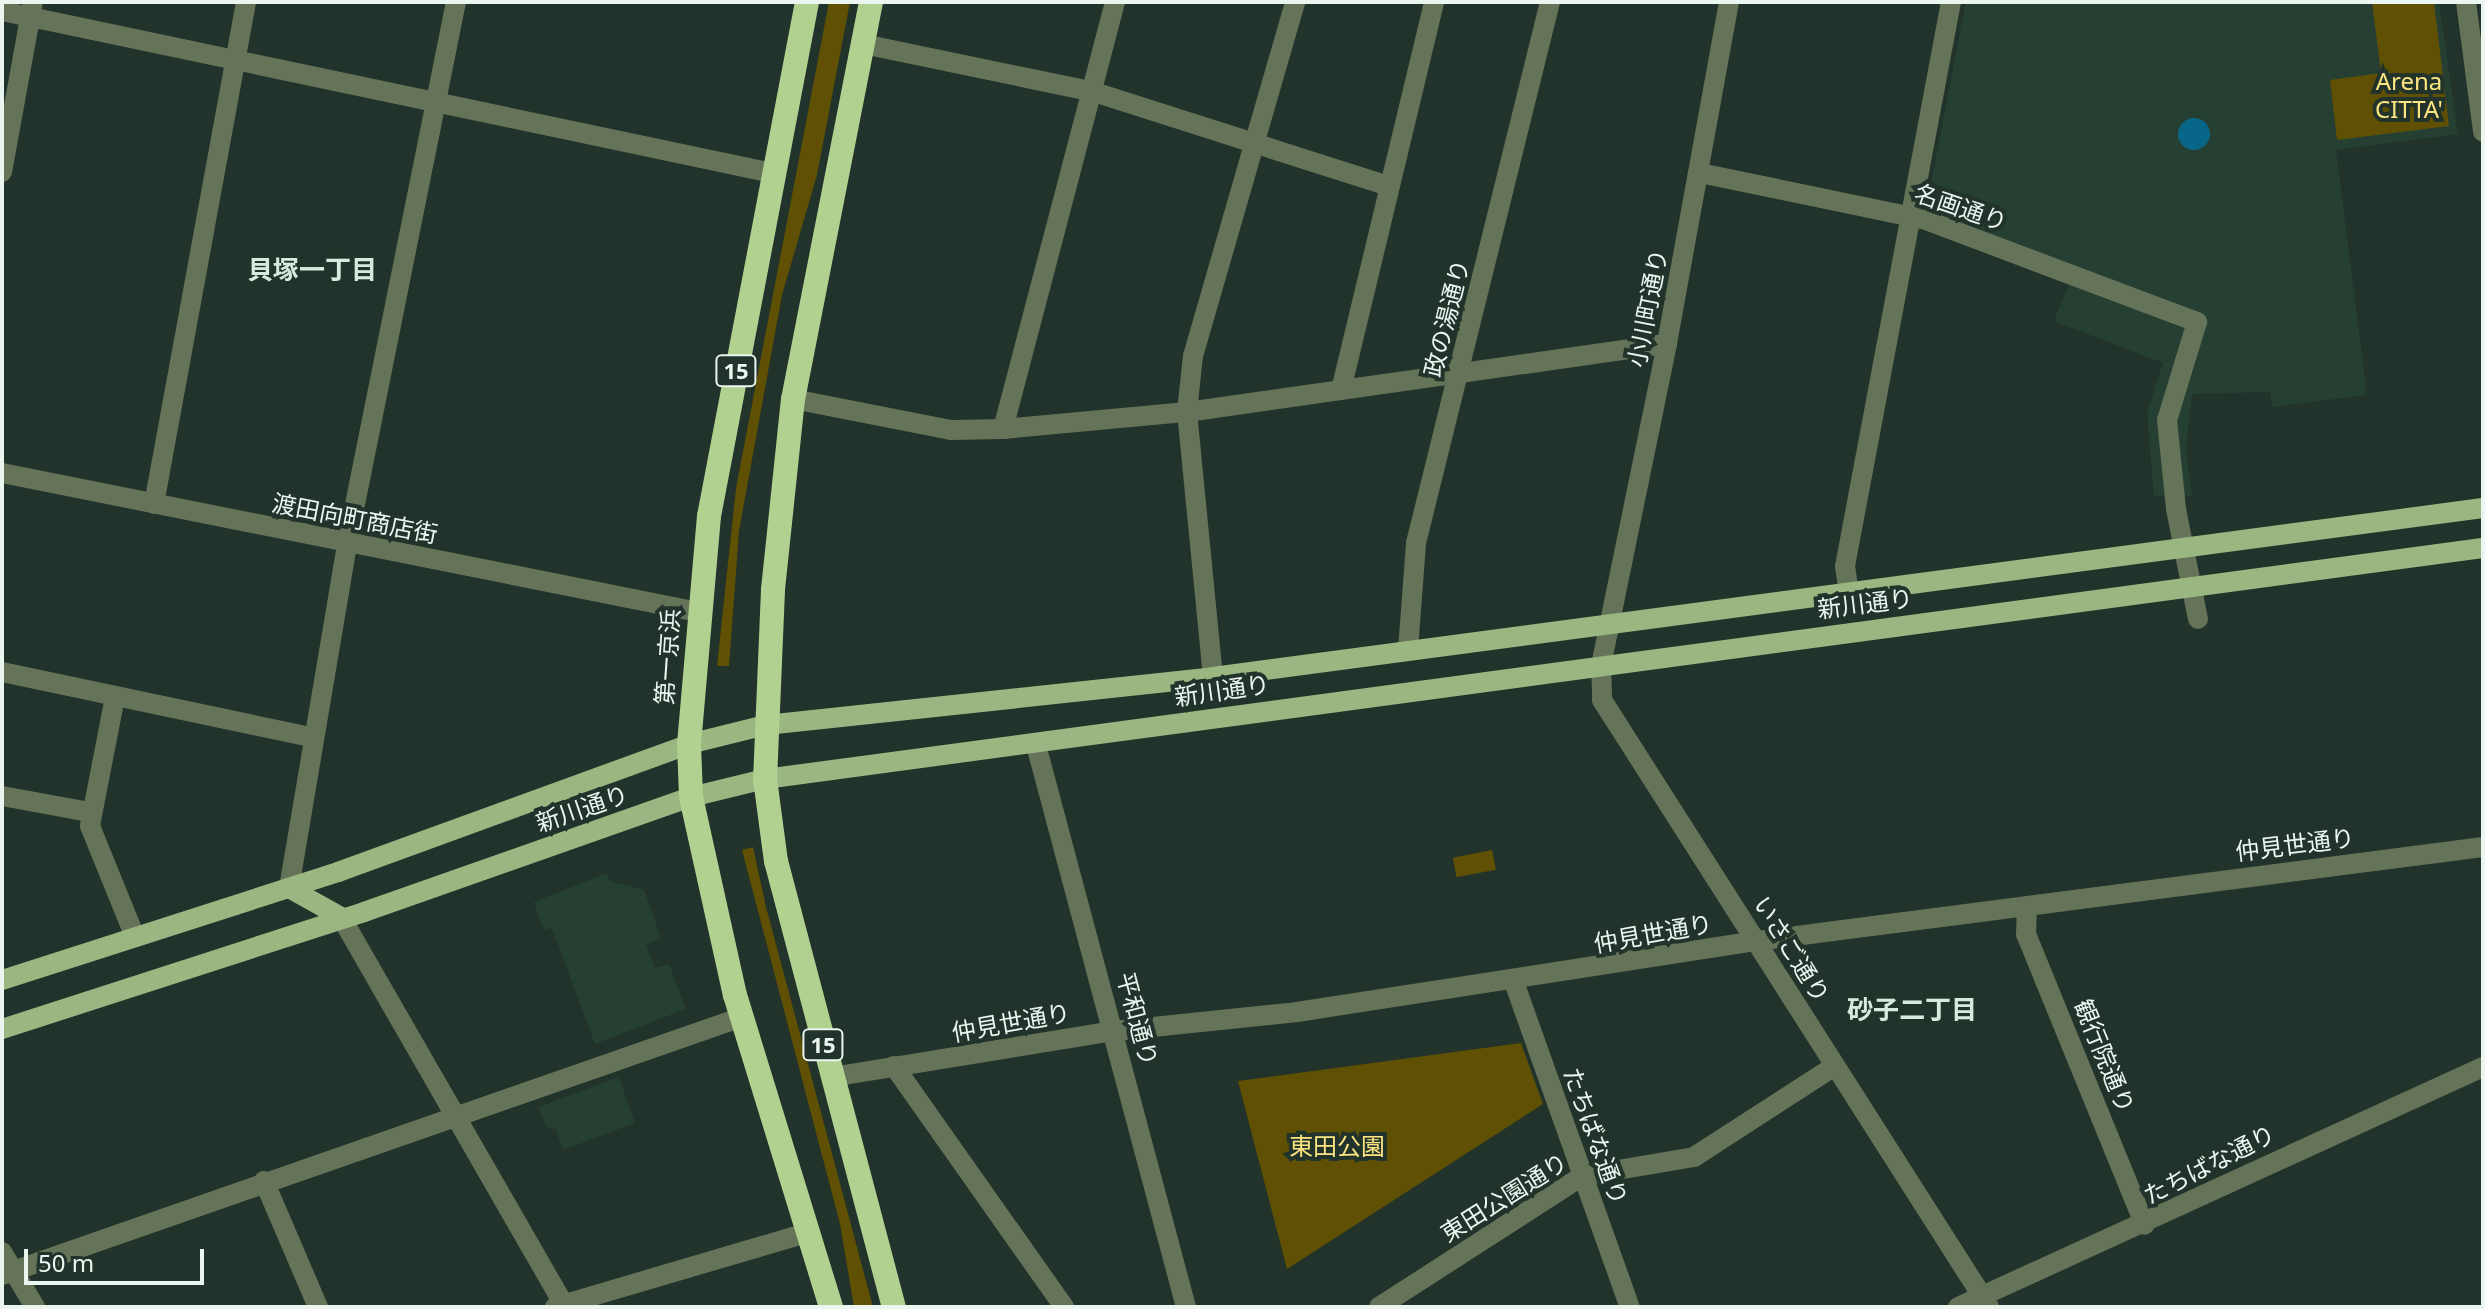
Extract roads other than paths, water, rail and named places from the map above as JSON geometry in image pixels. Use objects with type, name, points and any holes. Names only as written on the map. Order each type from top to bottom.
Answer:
[{"type":"highway","name":"第一京浜","points":[[807,2],[709,516],[698,612],[689,744],[691,797],[742,1017],[831,1307]]},
{"type":"highway","name":"15","points":[[871,2],[793,399],[773,590],[765,779],[776,861],[894,1307]]},
{"type":"main road","name":"新川通り","points":[[2,980],[289,888],[689,744],[766,725],[1213,677],[2483,508]]},
{"type":"main road","name":"新川通り","points":[[2,1029],[691,797],[765,779],[1036,745],[1601,665],[2483,548]]},
{"type":"main road","points":[[289,888],[341,917]]},
{"type":"street","points":[[154,504],[246,2]]},
{"type":"street","points":[[289,888],[347,544],[456,2]]},
{"type":"street","points":[[1003,429],[1094,92],[1115,2]]},
{"type":"street","points":[[1213,677],[1187,412],[1193,356],[1295,2]]},
{"type":"street","points":[[1341,390],[1434,2]]},
{"type":"street","name":"政の湯通り","points":[[1408,650],[1416,543],[1550,2]]},
{"type":"street","name":"小川町通り","points":[[1602,700],[1601,665],[1667,344],[1729,2]]},
{"type":"street","points":[[1849,594],[1845,566],[1951,2]]},
{"type":"street","points":[[2466,2],[2483,132]]},
{"type":"street","points":[[2,172],[32,10]]},
{"type":"street","points":[[2,11],[32,10],[236,60],[773,173]]},
{"type":"street","points":[[863,44],[1094,92],[1252,145],[1389,186]]},
{"type":"street","name":"名画通り","points":[[1700,173],[1910,216],[2197,322],[2167,420],[2176,509],[2186,546]]},
{"type":"street","points":[[793,399],[951,430],[1003,429],[1187,412],[1667,344]]},
{"type":"street","name":"渡田向町商店街","points":[[2,473],[698,612]]},
{"type":"street","points":[[2186,546],[2198,619]]},
{"type":"street","points":[[2,672],[314,738]]},
{"type":"street","points":[[115,697],[89,812],[90,826],[135,937]]},
{"type":"street","name":"いさご通り","points":[[1602,700],[1757,941],[1833,1067],[1986,1302]]},
{"type":"street","name":"平和通り","points":[[1036,745],[1186,1307]]},
{"type":"street","points":[[2,796],[89,812]]},
{"type":"street","name":"仲見世通り","points":[[832,1077],[1114,1031],[1514,982],[1757,941],[2483,847]]},
{"type":"street","name":"観行院通り","points":[[2027,907],[2026,934],[2145,1225]]},
{"type":"street","points":[[341,917],[561,1305],[810,1232]]},
{"type":"street","name":"たちばな通り","points":[[1514,982],[1630,1307]]},
{"type":"street","points":[[7,1273],[452,1114],[742,1017]]},
{"type":"street","points":[[894,1066],[1064,1307]]},
{"type":"street","name":"東田公園通り","points":[[1379,1307],[1582,1176],[1694,1157],[1833,1067]]},
{"type":"street","name":"たちばな通り","points":[[1958,1307],[1986,1302],[2295,1149],[2483,1067]]},
{"type":"street","points":[[264,1181],[318,1307]]},
{"type":"street","points":[[2,1252],[7,1273],[35,1307]]},
{"type":"water","points":[[2194,118],[2205,123],[2210,134],[2205,145],[2194,150],[2183,145],[2178,134],[2183,123]]},
{"type":"district","name":"貝塚一丁目","points":[[312,270]]},
{"type":"district","name":"砂子二丁目","points":[[1912,1010]]},
{"type":"park label","name":"Arena CITTA'","points":[[2409,95]]},
{"type":"park label","name":"東田公園","points":[[1337,1146]]}]
